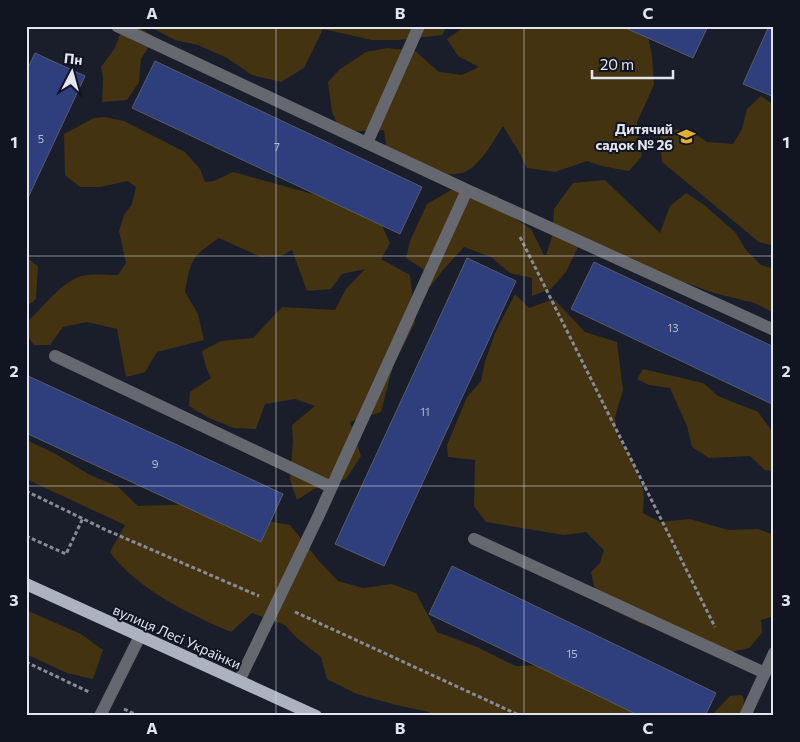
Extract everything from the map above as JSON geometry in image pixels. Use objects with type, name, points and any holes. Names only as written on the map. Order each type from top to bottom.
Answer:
[{"type":"main road","name":"вулиця Лесі Українки","points":[[26,584],[316,716]]},
{"type":"lane","points":[[117,26],[467,190],[774,330]]},
{"type":"lane","points":[[367,143],[419,26]]},
{"type":"lane","points":[[239,681],[331,487],[467,190]]},
{"type":"lane","points":[[55,356],[331,487]]},
{"type":"lane","points":[[474,539],[765,673]]},
{"type":"lane","points":[[100,716],[140,636]]},
{"type":"lane","points":[[745,716],[774,653]]},
{"type":"path","points":[[505,207],[730,657]]},
{"type":"path","points":[[26,536],[66,554],[83,518]]},
{"type":"path","points":[[26,662],[78,686]]},
{"type":"shaded area","points":[[123,26],[136,26],[155,37],[141,59],[139,82],[127,100],[102,102],[103,78],[101,67],[115,48]]},
{"type":"shaded area","points":[[155,26],[447,26],[442,35],[398,40],[372,40],[323,29],[304,68],[281,82],[252,75],[227,58],[198,45],[175,40],[154,29]]},
{"type":"shaded area","points":[[466,26],[646,26],[652,56],[654,85],[637,122],[642,156],[629,171],[587,161],[555,172],[527,168],[503,126],[474,166],[465,172],[443,174],[419,167],[387,152],[384,130],[341,132],[332,112],[328,82],[340,69],[366,52],[387,48],[415,51],[439,72],[462,75],[479,67],[458,56],[447,39]]},
{"type":"shaded area","points":[[761,96],[774,105],[774,246],[759,242],[662,162],[660,137],[677,129],[697,135],[707,142],[733,144],[742,129],[747,109]]},
{"type":"shaded area","points":[[105,117],[124,121],[185,152],[200,169],[205,182],[214,181],[233,172],[349,204],[378,217],[390,243],[381,259],[410,275],[415,323],[393,366],[381,412],[350,422],[361,456],[346,479],[314,489],[297,500],[290,480],[293,441],[292,425],[315,406],[295,399],[265,404],[256,429],[234,428],[209,418],[189,406],[190,392],[211,378],[202,351],[221,341],[253,338],[282,307],[335,310],[346,289],[365,269],[342,274],[331,289],[307,291],[292,250],[281,256],[261,257],[219,238],[203,250],[194,260],[189,272],[185,292],[198,314],[204,340],[157,352],[145,372],[126,377],[117,329],[87,322],[63,327],[50,345],[34,345],[26,334],[26,323],[54,294],[70,281],[87,275],[118,275],[126,263],[119,231],[124,215],[132,204],[136,187],[128,181],[100,187],[80,187],[65,175],[64,134],[94,118]]},
{"type":"shaded area","points":[[605,180],[660,233],[670,206],[686,193],[703,204],[735,232],[746,250],[761,265],[774,269],[774,313],[755,303],[714,293],[675,279],[657,270],[616,265],[580,243],[566,272],[551,289],[532,296],[532,278],[510,273],[491,257],[464,247],[430,287],[423,269],[406,258],[410,241],[427,204],[453,189],[498,196],[508,214],[531,229],[544,255],[546,255],[552,237],[554,209],[573,183]]},
{"type":"shaded area","points":[[26,256],[38,267],[36,299],[26,307]]},
{"type":"shaded area","points":[[515,294],[529,308],[554,299],[585,332],[617,342],[623,390],[615,417],[617,435],[635,466],[644,493],[643,513],[660,522],[690,519],[728,530],[758,529],[774,535],[774,616],[761,620],[762,633],[749,648],[719,655],[673,632],[642,624],[598,603],[591,572],[600,563],[604,550],[586,532],[564,535],[486,522],[474,506],[475,460],[448,457],[447,445],[467,397],[481,381],[495,333]]},
{"type":"shaded area","points":[[643,369],[703,383],[718,396],[758,412],[772,431],[774,430],[774,471],[765,470],[750,456],[709,458],[692,447],[687,426],[670,388],[649,385],[637,379]]},
{"type":"shaded area","points":[[26,440],[54,453],[90,475],[117,486],[138,506],[197,504],[243,517],[290,525],[338,581],[363,588],[392,584],[416,593],[437,632],[477,647],[515,666],[549,665],[652,716],[432,716],[429,712],[357,694],[327,679],[321,657],[297,638],[285,625],[252,613],[231,632],[182,609],[149,589],[121,565],[110,552],[125,525],[26,479]]},
{"type":"shaded area","points":[[26,610],[81,634],[103,650],[93,679],[67,673],[26,654]]},
{"type":"shaded area","points":[[742,695],[744,700],[741,716],[711,716],[730,696]]},
{"type":"building","points":[[621,26],[708,26],[693,58]]},
{"type":"building","points":[[769,26],[774,26],[774,97],[743,84]]},
{"type":"building","points":[[35,53],[85,76],[26,202],[26,72]]},
{"type":"building","points":[[155,61],[422,187],[400,234],[132,108]]},
{"type":"building","points":[[467,258],[516,281],[384,566],[335,544]]},
{"type":"building","points":[[594,262],[774,347],[774,405],[571,309]]},
{"type":"building","points":[[26,375],[283,494],[261,542],[26,433]]},
{"type":"building","points":[[452,566],[716,693],[705,716],[640,716],[429,614]]},
{"type":"place","name":"Дитячий садок № 26","points":[[687,137]]}]
